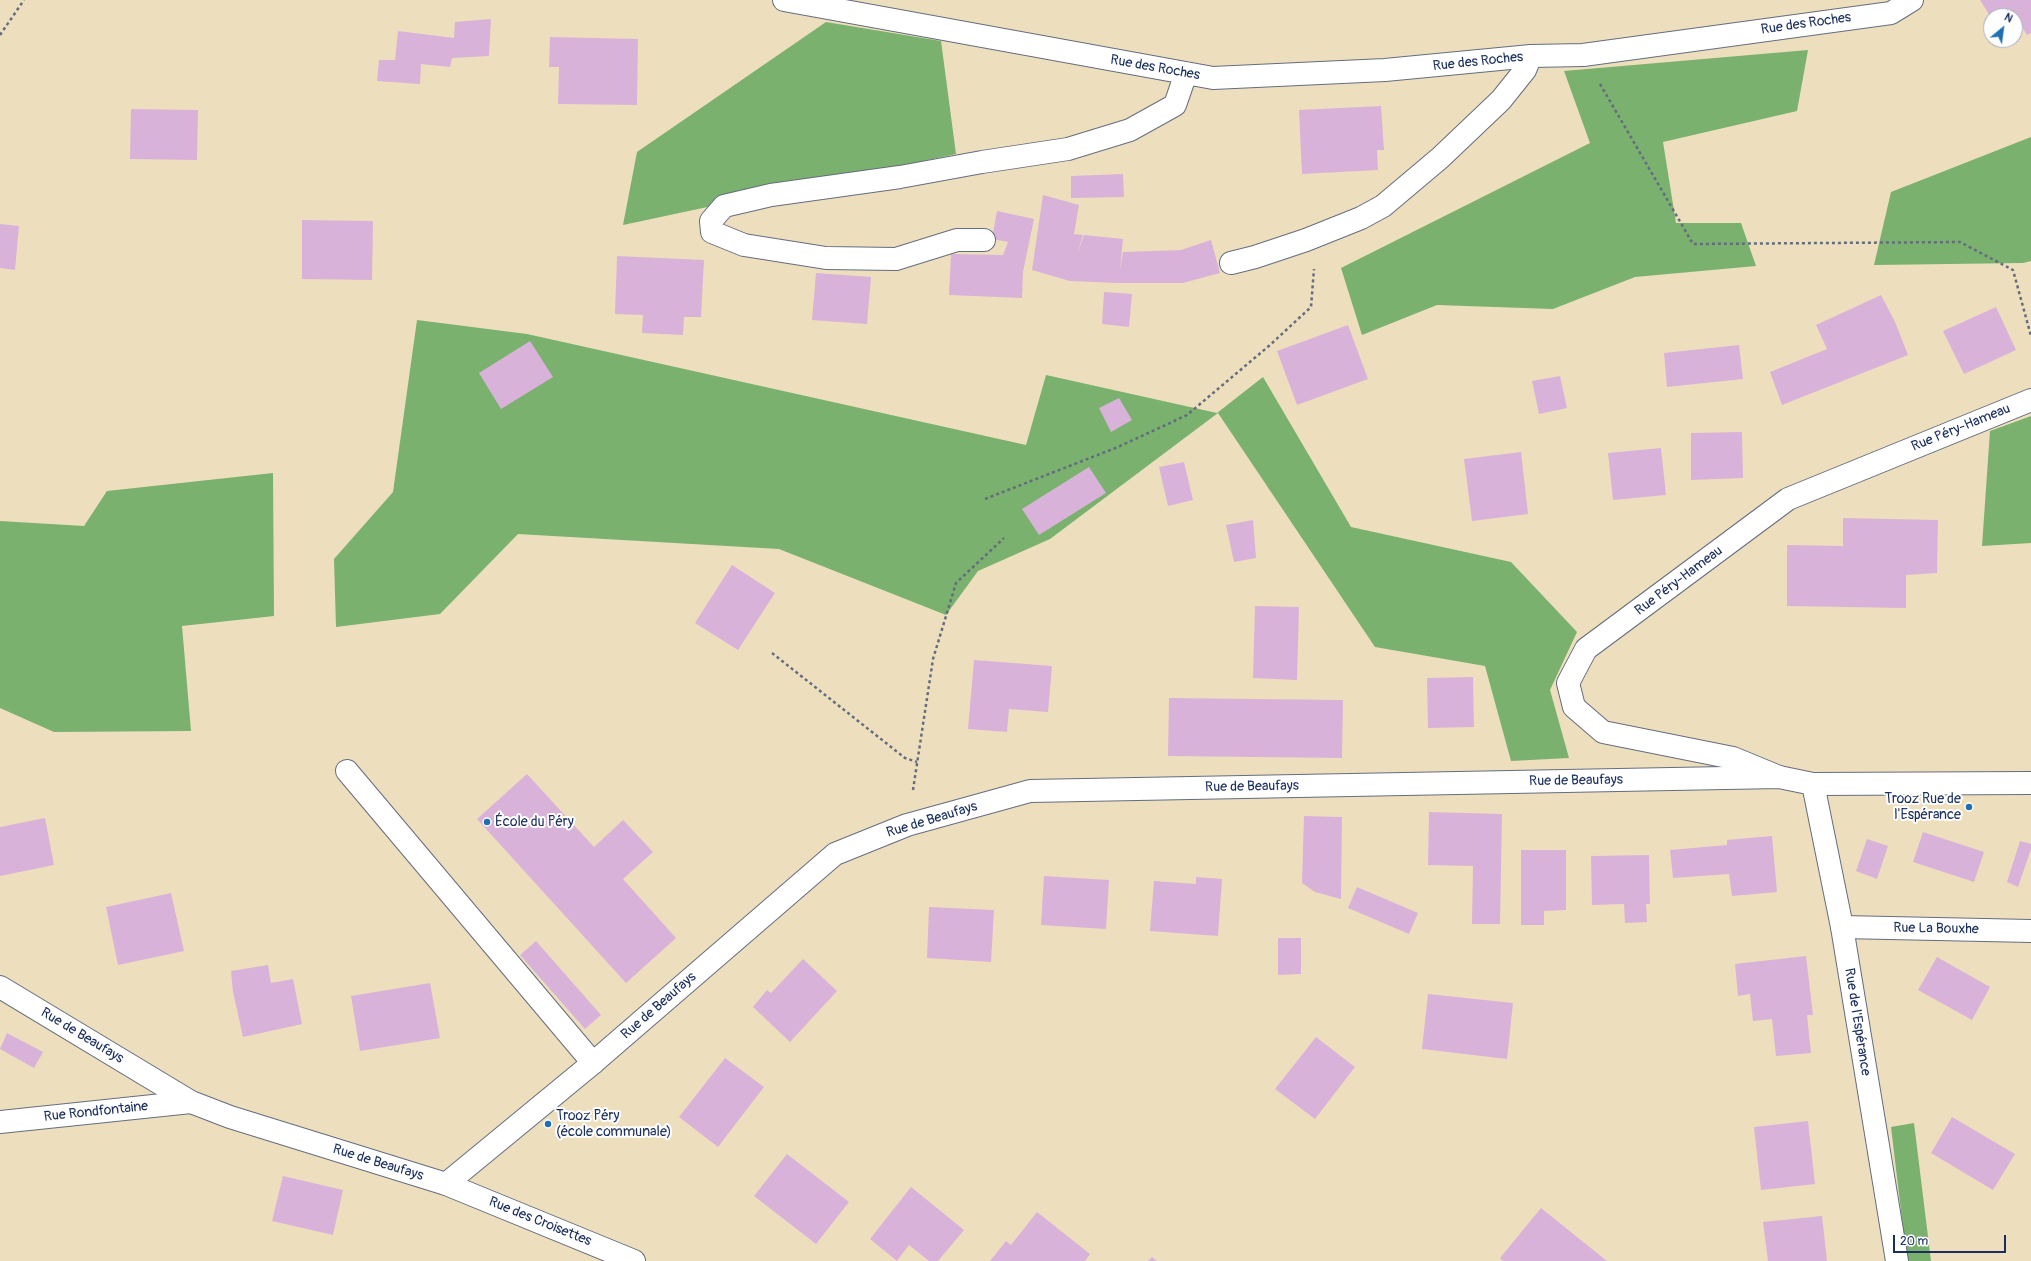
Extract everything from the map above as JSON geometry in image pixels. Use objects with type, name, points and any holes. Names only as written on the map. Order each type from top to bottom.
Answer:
[{"type":"street","name":"Rue des Roches","points":[[784,0],[1213,78],[1385,70],[1531,56],[1583,55],[1891,13],[1912,0]]},
{"type":"street","name":"Rue des Roches","points":[[1231,262],[1255,257],[1306,240],[1360,218],[1395,198],[1501,100],[1525,70],[1531,56]]},
{"type":"street","points":[[984,240],[957,240],[896,259],[826,258],[744,245],[712,232],[711,221],[724,206],[771,195],[900,177],[982,162],[1068,149],[1130,130],[1175,106],[1186,73]]},
{"type":"street","name":"Rue Péry-Hameau","points":[[1780,778],[1733,758],[1603,732],[1574,707],[1568,683],[1586,650],[1788,499],[2031,400]]},
{"type":"street","points":[[347,771],[593,1064]]},
{"type":"street","name":"Rue de Beaufays","points":[[0,987],[191,1102],[230,1117],[446,1184],[593,1064],[835,854],[907,825],[1030,791],[1780,778],[1813,784],[2031,783]]},
{"type":"street","name":"Rue de l'Espérance","points":[[1813,784],[1842,927],[1897,1261]]},
{"type":"street","name":"Rue La Bouxhe","points":[[1842,927],[2031,931]]},
{"type":"street","name":"Rue Rondfontaine","points":[[0,1122],[191,1102]]},
{"type":"street","name":"Rue des Croisettes","points":[[446,1184],[634,1261]]},
{"type":"path","points":[[0,36],[24,0]]},
{"type":"path","points":[[1583,55],[1693,244],[1960,242],[2013,270],[2031,336]]},
{"type":"path","points":[[984,499],[1118,447],[1187,415],[1270,345],[1311,307],[1315,276],[1313,260],[1306,240]]},
{"type":"path","points":[[907,825],[933,659],[956,583],[1004,538]]},
{"type":"path","points":[[772,653],[906,758],[917,762]]},
{"type":"green space","points":[[826,22],[941,41],[956,154],[623,225],[637,152]]},
{"type":"green space","points":[[1808,50],[1797,111],[1663,142],[1676,223],[1741,223],[1756,266],[1635,277],[1553,309],[1437,305],[1362,335],[1341,268],[1590,143],[1564,71]]},
{"type":"green space","points":[[2031,137],[2031,261],[2023,263],[1874,265],[1891,192]]},
{"type":"green space","points":[[417,320],[527,334],[1026,445],[1046,375],[1217,413],[1263,377],[1351,527],[1511,562],[1577,632],[1550,690],[1569,758],[1511,761],[1485,666],[1375,647],[1218,413],[1050,539],[978,571],[946,615],[779,549],[518,534],[440,614],[336,627],[334,559],[393,492]]},
{"type":"green space","points":[[2031,416],[2031,543],[1982,546],[1990,431]]},
{"type":"green space","points":[[273,473],[274,616],[182,626],[191,731],[54,732],[0,708],[0,521],[84,526],[107,491]]},
{"type":"green space","points":[[1914,1123],[1931,1261],[1907,1261],[1891,1127]]},
{"type":"building","points":[[1980,0],[2031,0],[2031,33],[2027,35],[2023,29],[2023,8],[1985,8]]},
{"type":"building","points":[[491,19],[489,56],[452,58],[450,67],[421,64],[420,84],[377,81],[379,60],[395,60],[398,31],[454,38],[455,22]]},
{"type":"building","points":[[550,37],[638,39],[637,105],[558,104],[559,67],[549,67]]},
{"type":"building","points":[[1381,106],[1384,150],[1377,150],[1378,170],[1302,174],[1299,110]]},
{"type":"building","points":[[131,109],[198,110],[197,160],[130,159]]},
{"type":"building","points":[[1123,174],[1124,197],[1071,198],[1071,176]]},
{"type":"building","points":[[1043,195],[1079,205],[1074,234],[1083,235],[1077,255],[1084,235],[1123,239],[1120,270],[1123,252],[1181,250],[1211,240],[1220,273],[1183,283],[1118,283],[1070,281],[1032,270]]},
{"type":"building","points":[[997,211],[1034,219],[1023,272],[1022,298],[949,295],[951,254],[1003,255],[1008,242],[992,239]]},
{"type":"building","points":[[302,220],[373,221],[372,280],[302,279]]},
{"type":"building","points":[[0,224],[19,226],[15,270],[0,268]]},
{"type":"building","points":[[617,256],[704,260],[701,317],[684,317],[683,335],[642,333],[643,315],[615,314]]},
{"type":"building","points":[[816,273],[871,277],[867,324],[812,320]]},
{"type":"building","points":[[1104,292],[1132,294],[1129,327],[1102,324]]},
{"type":"building","points":[[1881,295],[1895,322],[1908,355],[1782,405],[1770,372],[1827,349],[1816,325]]},
{"type":"building","points":[[1996,307],[2016,350],[1964,374],[1943,331]]},
{"type":"building","points":[[1348,325],[1368,379],[1297,405],[1277,351]]},
{"type":"building","points":[[530,341],[553,377],[501,409],[479,373]]},
{"type":"building","points":[[1739,345],[1743,379],[1667,387],[1664,353]]},
{"type":"building","points":[[1560,376],[1567,408],[1539,414],[1532,381]]},
{"type":"building","points":[[1119,398],[1132,420],[1111,432],[1099,408]]},
{"type":"building","points":[[1742,432],[1743,478],[1691,480],[1691,433]]},
{"type":"building","points":[[1661,448],[1666,495],[1613,500],[1608,453]]},
{"type":"building","points":[[1521,452],[1528,514],[1472,521],[1464,459]]},
{"type":"building","points":[[1184,462],[1193,500],[1168,506],[1159,467]]},
{"type":"building","points":[[1089,467],[1106,493],[1039,535],[1022,509]]},
{"type":"building","points":[[1843,518],[1938,520],[1937,573],[1906,575],[1906,608],[1787,606],[1787,545],[1843,546]]},
{"type":"building","points":[[1253,520],[1256,558],[1234,562],[1226,525]]},
{"type":"building","points":[[732,565],[775,593],[738,650],[695,623]]},
{"type":"building","points":[[1255,606],[1299,607],[1297,680],[1253,678]]},
{"type":"building","points":[[974,660],[1052,666],[1048,712],[1009,709],[1007,732],[968,729]]},
{"type":"building","points":[[1473,677],[1474,727],[1428,728],[1427,678]]},
{"type":"building","points":[[1169,698],[1343,700],[1342,758],[1168,756]]},
{"type":"building","points":[[527,774],[594,847],[623,820],[653,852],[623,879],[676,938],[626,983],[477,819]]},
{"type":"building","points":[[1429,812],[1502,814],[1500,924],[1472,924],[1473,866],[1428,865]]},
{"type":"building","points":[[1304,816],[1342,817],[1341,899],[1315,892],[1302,883]]},
{"type":"building","points":[[45,818],[54,865],[0,876],[0,827]]},
{"type":"building","points":[[1923,832],[1984,852],[1974,882],[1913,862]]},
{"type":"building","points":[[1772,836],[1777,892],[1732,896],[1729,874],[1673,878],[1670,850],[1727,845],[1727,840]]},
{"type":"building","points":[[1867,839],[1888,846],[1877,879],[1856,871]]},
{"type":"building","points":[[2020,841],[2031,844],[2031,849],[2018,887],[2007,882]]},
{"type":"building","points":[[1521,850],[1566,850],[1566,910],[1544,911],[1544,925],[1521,925]]},
{"type":"building","points":[[1649,855],[1650,904],[1646,904],[1647,922],[1625,923],[1624,904],[1592,905],[1591,856]]},
{"type":"building","points":[[1044,876],[1109,880],[1106,929],[1041,925]]},
{"type":"building","points":[[1196,877],[1222,879],[1218,936],[1150,931],[1154,881],[1196,884]]},
{"type":"building","points":[[1357,887],[1418,913],[1409,934],[1348,908]]},
{"type":"building","points":[[171,893],[184,951],[118,965],[106,907]]},
{"type":"building","points":[[929,907],[994,910],[991,962],[927,958]]},
{"type":"building","points":[[1278,938],[1301,938],[1301,974],[1278,975]]},
{"type":"building","points":[[536,941],[601,1015],[585,1029],[520,955]]},
{"type":"building","points":[[1806,956],[1813,1015],[1807,1015],[1811,1053],[1776,1056],[1772,1019],[1753,1021],[1750,994],[1738,996],[1735,964]]},
{"type":"building","points":[[1937,957],[1990,987],[1972,1020],[1918,990]]},
{"type":"building","points":[[803,959],[837,991],[790,1042],[753,1007],[767,990],[771,993]]},
{"type":"building","points":[[268,965],[271,983],[293,979],[302,1024],[243,1037],[233,992],[231,971]]},
{"type":"building","points":[[430,983],[440,1038],[360,1051],[351,996]]},
{"type":"building","points":[[1428,994],[1513,1003],[1507,1059],[1422,1049]]},
{"type":"building","points":[[7,1033],[43,1052],[34,1068],[0,1049]]},
{"type":"building","points":[[1316,1037],[1355,1067],[1315,1119],[1275,1089]]},
{"type":"building","points":[[725,1058],[764,1087],[718,1147],[679,1117]]},
{"type":"building","points":[[1952,1117],[2015,1154],[1993,1190],[1931,1153]]},
{"type":"building","points":[[1808,1121],[1815,1184],[1761,1190],[1754,1127]]},
{"type":"building","points":[[787,1154],[849,1202],[816,1244],[754,1196]]},
{"type":"building","points":[[283,1176],[343,1190],[333,1235],[272,1221]]},
{"type":"building","points":[[911,1187],[964,1230],[938,1261],[929,1261],[909,1245],[897,1261],[870,1239]]},
{"type":"building","points":[[1541,1208],[1607,1261],[1503,1261],[1500,1258]]},
{"type":"building","points":[[1037,1212],[1090,1254],[1085,1261],[990,1261],[1006,1241],[1011,1245]]},
{"type":"building","points":[[1822,1216],[1827,1261],[1768,1261],[1763,1222]]},
{"type":"building","points":[[1152,1257],[1157,1261],[1148,1261]]},
{"type":"place","name":"Trooz Rue de l'Espérance","points":[[1969,807]]},
{"type":"place","name":"École du Péry","points":[[487,822]]},
{"type":"place","name":"Trooz Péry (école communale)","points":[[548,1124]]}]
